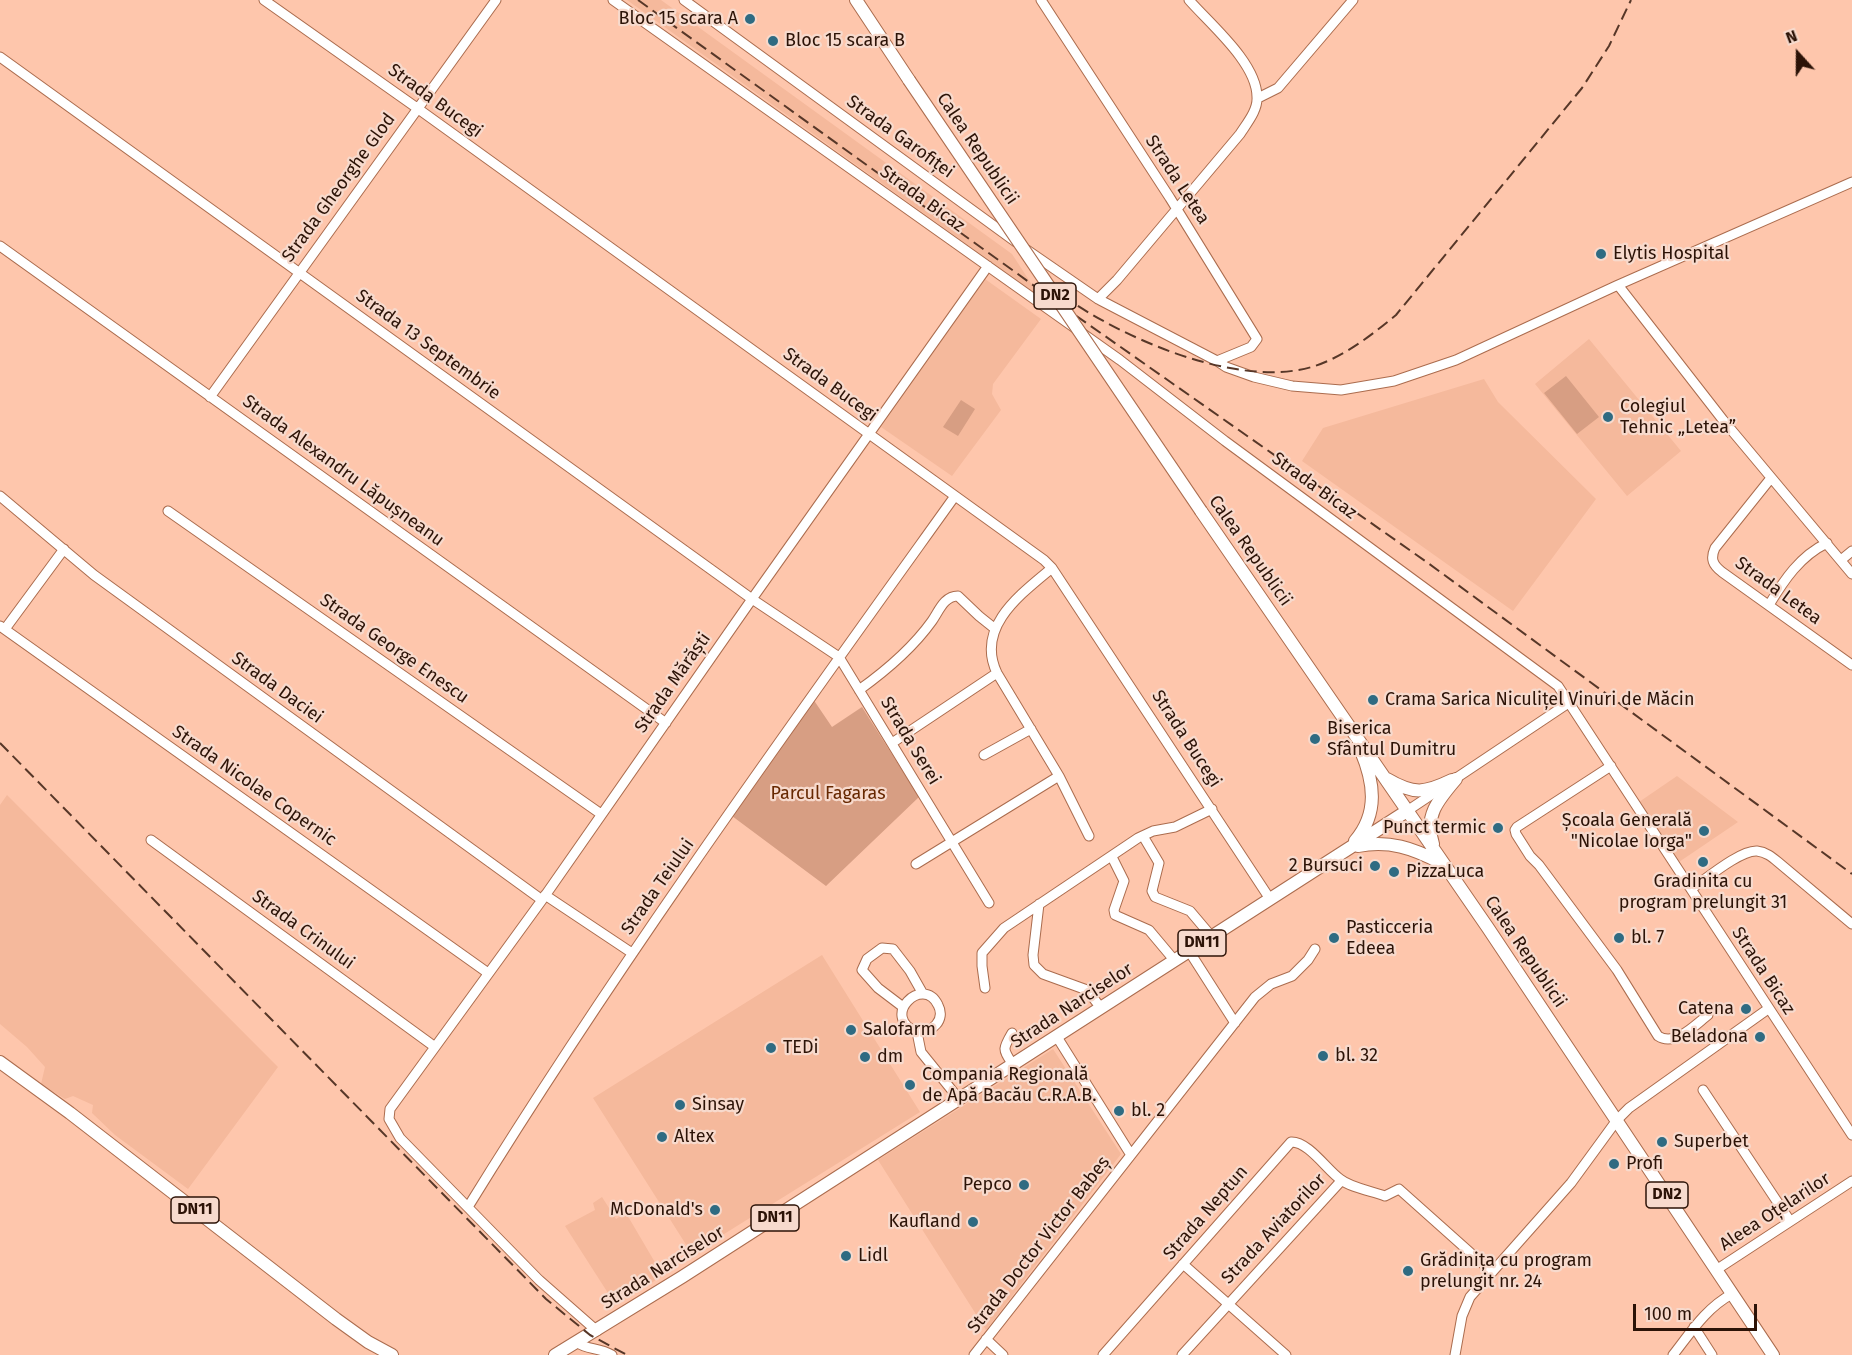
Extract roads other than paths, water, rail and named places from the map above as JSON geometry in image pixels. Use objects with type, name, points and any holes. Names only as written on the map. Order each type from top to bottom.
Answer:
[{"type":"main road","name":"Calea Republicii","points":[[856,0],[1201,511],[1617,1120],[1773,1355]]},
{"type":"main road","name":"DN11","points":[[1348,849],[1365,827],[1373,805],[1374,793],[1352,730]]},
{"type":"main road","points":[[1384,777],[1415,791],[1424,791],[1456,779]]},
{"type":"main road","points":[[1436,854],[1431,837],[1430,817],[1438,800],[1456,779]]},
{"type":"main road","name":"Strada Narciselor","points":[[594,1333],[1407,811]]},
{"type":"main road","name":"DN11","points":[[1348,849],[1373,844],[1404,846],[1419,851],[1444,865]]},
{"type":"main road","name":"DN11","points":[[0,1062],[70,1113],[336,1319],[368,1342],[392,1355]]},
{"type":"main road","name":"DN11","points":[[555,1355],[594,1333]]},
{"type":"street","name":"Strada Bucegi","points":[[264,0],[417,108],[1052,568],[1270,899]]},
{"type":"street","name":"Strada Gheorghe Glod","points":[[210,397],[496,0]]},
{"type":"street","name":"Strada Bicaz","points":[[613,0],[1120,360],[1225,441],[1558,686],[1852,1135]]},
{"type":"street","name":"Strada Garofiței","points":[[684,0],[1056,271],[1098,299]]},
{"type":"street","name":"Strada Letea","points":[[1041,0],[1257,339],[1251,346],[1217,361]]},
{"type":"street","points":[[1189,0],[1243,60],[1251,74],[1258,98],[1240,134],[1117,280],[1098,299],[1226,367],[1254,377],[1292,386],[1341,390],[1394,381],[1456,360],[1618,285],[1852,182]]},
{"type":"street","points":[[1258,98],[1278,88],[1353,0]]},
{"type":"street","name":"Strada 13 Septembrie","points":[[0,57],[752,599],[839,657]]},
{"type":"street","name":"Strada Alexandru Lăpușneanu","points":[[0,246],[666,723]]},
{"type":"street","name":"Strada Mărăști","points":[[468,1207],[400,1138],[389,1119],[390,1109],[543,898],[988,267]]},
{"type":"street","points":[[1618,285],[1771,478],[1852,574]]},
{"type":"street","name":"Strada Letea","points":[[1771,478],[1712,555],[1716,567],[1852,665]]},
{"type":"street","name":"Strada Daciei","points":[[0,496],[94,575],[543,898],[632,953]]},
{"type":"street","name":"Strada Teiului","points":[[468,1207],[522,1119],[632,953],[839,657],[955,496]]},
{"type":"street","name":"Strada George Enescu","points":[[168,511],[601,814]]},
{"type":"street","points":[[1769,604],[1789,574],[1801,561],[1812,550],[1827,543]]},
{"type":"street","points":[[2,627],[64,549]]},
{"type":"street","points":[[1841,560],[1852,551]]},
{"type":"street","points":[[1052,568],[1021,596],[994,628],[993,656],[997,673],[1059,776],[1089,836]]},
{"type":"street","points":[[859,690],[891,667],[932,622],[946,600],[952,596],[958,596],[994,628]]},
{"type":"street","name":"Strada Nicolae Copernic","points":[[2,627],[488,973]]},
{"type":"street","name":"Strada Serei","points":[[839,657],[989,903]]},
{"type":"street","points":[[891,743],[997,673]]},
{"type":"street","name":"Strada Narciselor","points":[[1407,811],[1570,702]]},
{"type":"street","points":[[984,755],[1031,729]]},
{"type":"street","points":[[1611,766],[1517,827],[1516,834],[1530,856],[1617,970],[1658,1036],[1664,1040],[1673,1039],[1708,1015]]},
{"type":"street","points":[[916,864],[1059,776]]},
{"type":"street","points":[[985,988],[982,953],[1004,928],[1143,836],[1153,831],[1175,827],[1212,809]]},
{"type":"street","points":[[1143,836],[1159,863],[1152,891],[1155,897],[1190,911],[1212,937]]},
{"type":"street","name":"Strada Crinului","points":[[151,840],[435,1047]]},
{"type":"street","points":[[1691,889],[1737,858],[1757,851],[1768,854],[1852,924]]},
{"type":"street","points":[[1112,857],[1124,881],[1114,910],[1115,915],[1149,930],[1174,961]]},
{"type":"street","points":[[1039,904],[1033,955],[1034,965],[1042,974],[1087,990],[1101,1008]]},
{"type":"street","points":[[903,1007],[878,988],[862,970],[867,959],[882,948],[893,950],[910,971],[923,994],[934,999],[940,1010],[938,1022],[929,1031],[917,1032],[906,1025],[902,1014],[903,1007],[910,998],[923,994]]},
{"type":"street","name":"Strada Doctor Victor Babeș","points":[[974,1355],[1255,997],[1271,984],[1292,976],[1308,960],[1315,949]]},
{"type":"street","points":[[1189,951],[1235,1023]]},
{"type":"street","points":[[1455,1355],[1462,1316],[1470,1297],[1571,1183],[1617,1120],[1629,1108],[1768,1008]]},
{"type":"street","points":[[917,1032],[921,1052],[959,1099]]},
{"type":"street","points":[[1012,1033],[1004,1050],[1013,1065]]},
{"type":"street","name":"Strada Doctor Victor Babeș","points":[[1057,1037],[1131,1155]]},
{"type":"street","points":[[1703,1090],[1790,1221]]},
{"type":"street","name":"Strada Neptun","points":[[1103,1355],[1291,1142],[1299,1143],[1325,1164],[1341,1181]]},
{"type":"street","name":"Strada Aviatorilor","points":[[1182,1355],[1341,1181],[1385,1196],[1399,1189],[1492,1272]]},
{"type":"street","name":"Aleea Oțelarilor","points":[[1716,1270],[1852,1181]]},
{"type":"street","points":[[468,1207],[594,1333]]},
{"type":"street","name":"Strada Aviatorilor","points":[[1183,1264],[1286,1355]]},
{"type":"street","points":[[1673,1355],[1705,1314],[1720,1300],[1732,1294]]},
{"type":"street","points":[[1694,1327],[1712,1355]]},
{"type":"street","points":[[986,1339],[1003,1355]]},
{"type":"street","points":[[578,1343],[582,1346],[596,1347],[612,1355]]},
{"type":"railway","points":[[638,0],[1058,303],[1428,563],[1852,874]]},
{"type":"railway","points":[[1063,296],[1088,312],[1150,343],[1218,366],[1253,371],[1285,372],[1326,362],[1368,337],[1396,315],[1582,88],[1609,46],[1631,0]]},
{"type":"railway","points":[[0,743],[546,1299],[590,1335],[627,1355]]},
{"type":"place","name":"Bloc 15 scara A","points":[[750,19]]},
{"type":"place","name":"Bloc 15 scara B","points":[[773,41]]},
{"type":"place","name":"Elytis Hospital","points":[[1601,254]]},
{"type":"place","name":"Colegiul Tehnic „Letea”","points":[[1608,417]]},
{"type":"place","name":"Crama Sarica Niculițel Vinuri de Măcin","points":[[1373,700]]},
{"type":"place","name":"Biserica Sfântul Dumitru","points":[[1315,739]]},
{"type":"place","name":"Punct termic","points":[[1498,828]]},
{"type":"place","name":"Școala Generală \"Nicolae Iorga\"","points":[[1704,831]]},
{"type":"place","name":"Gradinita cu program prelungit 31","points":[[1703,862]]},
{"type":"place","name":"2 Bursuci","points":[[1375,866]]},
{"type":"place","name":"PizzaLuca","points":[[1394,872]]},
{"type":"place","name":"Pasticceria Edeea","points":[[1334,938]]},
{"type":"place","name":"bl. 7","points":[[1619,938]]},
{"type":"place","name":"Catena","points":[[1746,1009]]},
{"type":"place","name":"Salofarm","points":[[851,1030]]},
{"type":"place","name":"Beladona","points":[[1760,1037]]},
{"type":"place","name":"TEDi","points":[[771,1048]]},
{"type":"place","name":"bl. 32","points":[[1323,1056]]},
{"type":"place","name":"dm","points":[[865,1057]]},
{"type":"place","name":"Compania Regională de Apă Bacău C.R.A.B.","points":[[910,1085]]},
{"type":"place","name":"Sinsay","points":[[680,1105]]},
{"type":"place","name":"bl. 2","points":[[1119,1111]]},
{"type":"place","name":"Altex","points":[[662,1137]]},
{"type":"place","name":"Superbet","points":[[1662,1142]]},
{"type":"place","name":"Profi","points":[[1614,1164]]},
{"type":"place","name":"Pepco","points":[[1024,1185]]},
{"type":"place","name":"McDonald's","points":[[715,1210]]},
{"type":"place","name":"Kaufland","points":[[973,1222]]},
{"type":"place","name":"Lidl","points":[[846,1256]]},
{"type":"place","name":"Grădinița cu program prelungit nr. 24","points":[[1408,1271]]},
{"type":"park label","name":"Parcul Fagaras","points":[[828,794]]}]
